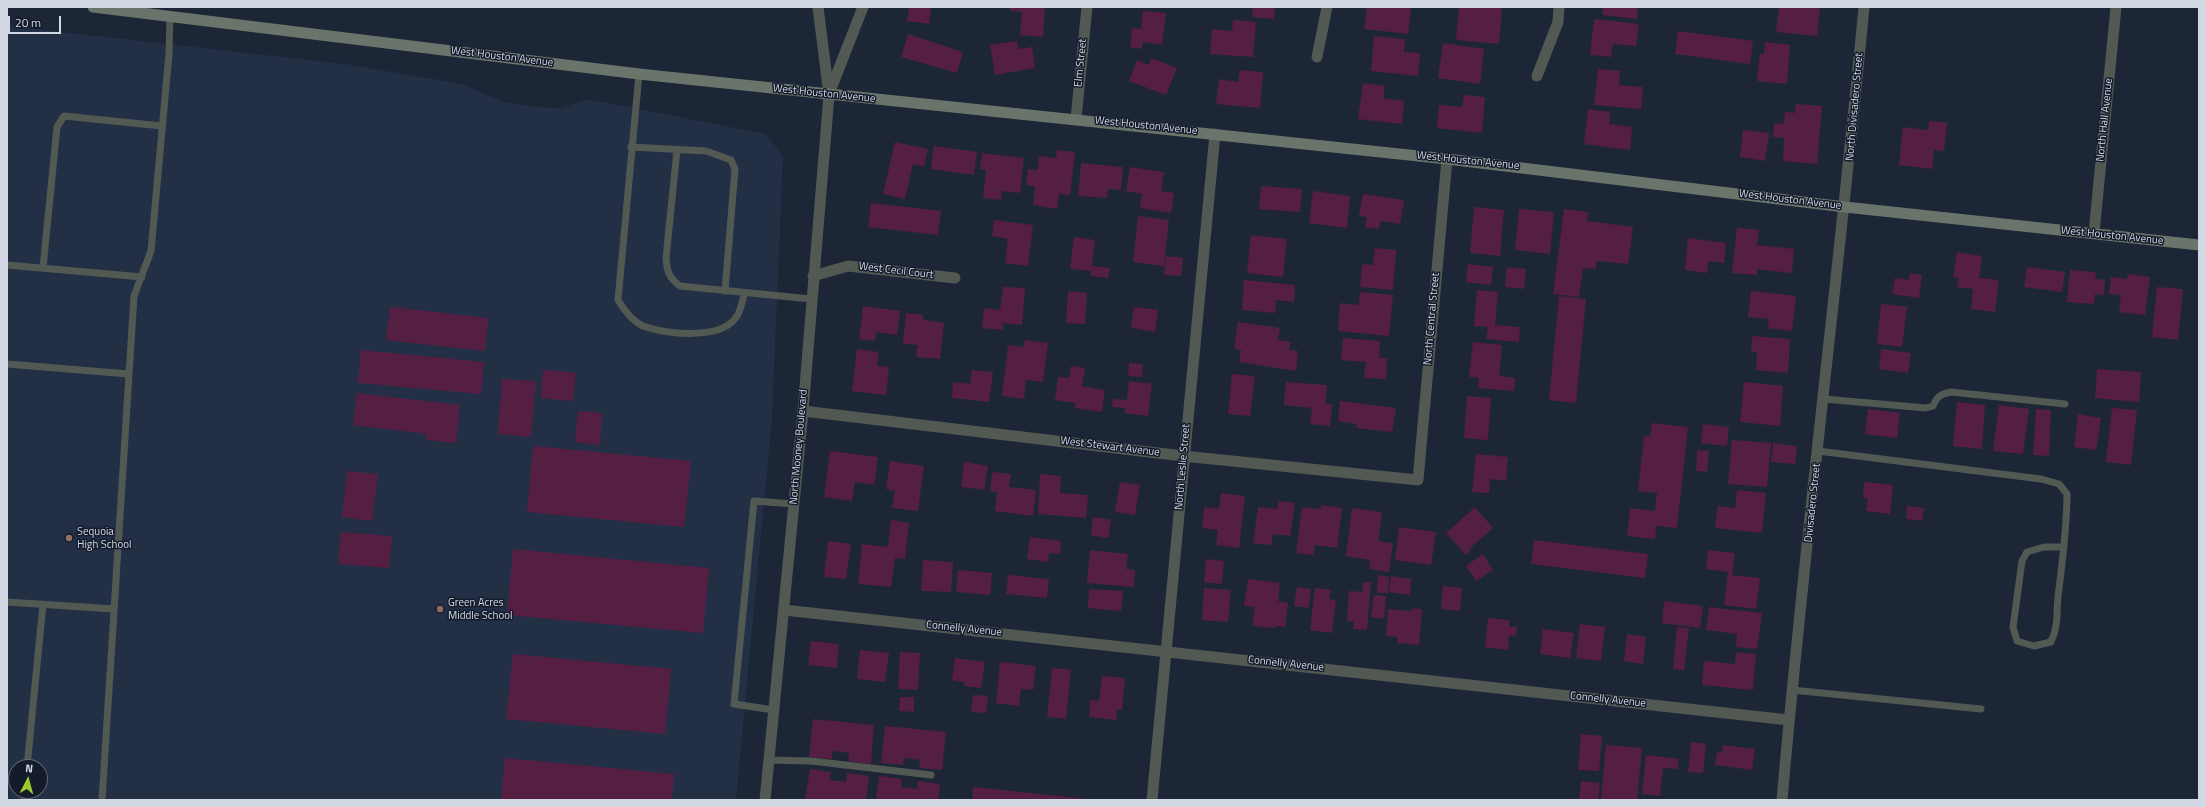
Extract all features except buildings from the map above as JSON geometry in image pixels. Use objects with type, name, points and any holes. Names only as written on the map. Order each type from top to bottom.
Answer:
[{"type":"main road","name":"West Houston Avenue","points":[[93,7],[639,74],[1447,159],[1845,207],[2094,233],[2199,246]]},
{"type":"street","name":"North Mooney Boulevard","points":[[765,800],[803,411],[811,299],[829,95],[818,7]]},
{"type":"street","name":"North Mooney Boulevard","points":[[829,95],[863,7]]},
{"type":"street","name":"Elm Street","points":[[1076,119],[1087,7]]},
{"type":"street","points":[[1317,57],[1327,7]]},
{"type":"street","points":[[1536,76],[1558,22],[1559,7]]},
{"type":"street","name":"North Divisadero Street","points":[[1845,207],[1864,7]]},
{"type":"street","name":"North Hall Avenue","points":[[2094,233],[2116,7]]},
{"type":"street","name":"North Leslie Street","points":[[1152,800],[1215,134]]},
{"type":"street","name":"North Central Street","points":[[1418,480],[1447,159]]},
{"type":"street","name":"Divisadero Street","points":[[1782,800],[1792,690],[1845,207]]},
{"type":"street","name":"West Cecil Court","points":[[813,276],[848,266],[955,278]]},
{"type":"street","name":"West Stewart Avenue","points":[[803,411],[1184,456],[1418,480]]},
{"type":"street","name":"Connelly Avenue","points":[[784,610],[1789,720]]},
{"type":"lane","points":[[102,800],[134,296],[151,251],[170,16]]},
{"type":"lane","points":[[639,74],[617,287],[618,300],[626,313],[642,325],[666,331],[703,334],[721,330],[736,317],[744,293]]},
{"type":"lane","points":[[43,268],[57,127],[64,116],[162,126]]},
{"type":"lane","points":[[631,147],[706,152],[731,160],[735,169],[725,291]]},
{"type":"lane","points":[[677,150],[666,258],[669,276],[680,286],[811,299]]},
{"type":"lane","points":[[7,265],[142,277]]},
{"type":"lane","points":[[7,364],[129,374]]},
{"type":"lane","points":[[1824,399],[1926,408],[1933,406],[1941,394],[1951,392],[2065,404]]},
{"type":"lane","points":[[1818,451],[2041,479],[2059,484],[2067,494],[2064,547],[2057,608],[2057,628],[2051,642],[2034,646],[2018,641],[2013,627],[2022,561],[2027,552],[2044,547],[2064,547]]},
{"type":"lane","points":[[774,710],[734,704],[754,501],[794,504]]},
{"type":"lane","points":[[7,602],[114,609]]},
{"type":"lane","points":[[28,759],[43,604]]},
{"type":"lane","points":[[1792,690],[1982,709]]},
{"type":"lane","points":[[769,760],[811,761],[931,775]]},
{"type":"shaded area","name":"Green Acres Middle School","points":[[7,26],[345,64],[463,84],[503,102],[535,107],[562,108],[587,99],[766,134],[783,156],[772,418],[736,800],[7,800]]},
{"type":"place","name":"Sequoia High School","points":[[69,538]]},
{"type":"place","name":"Green Acres Middle School","points":[[440,609]]}]
